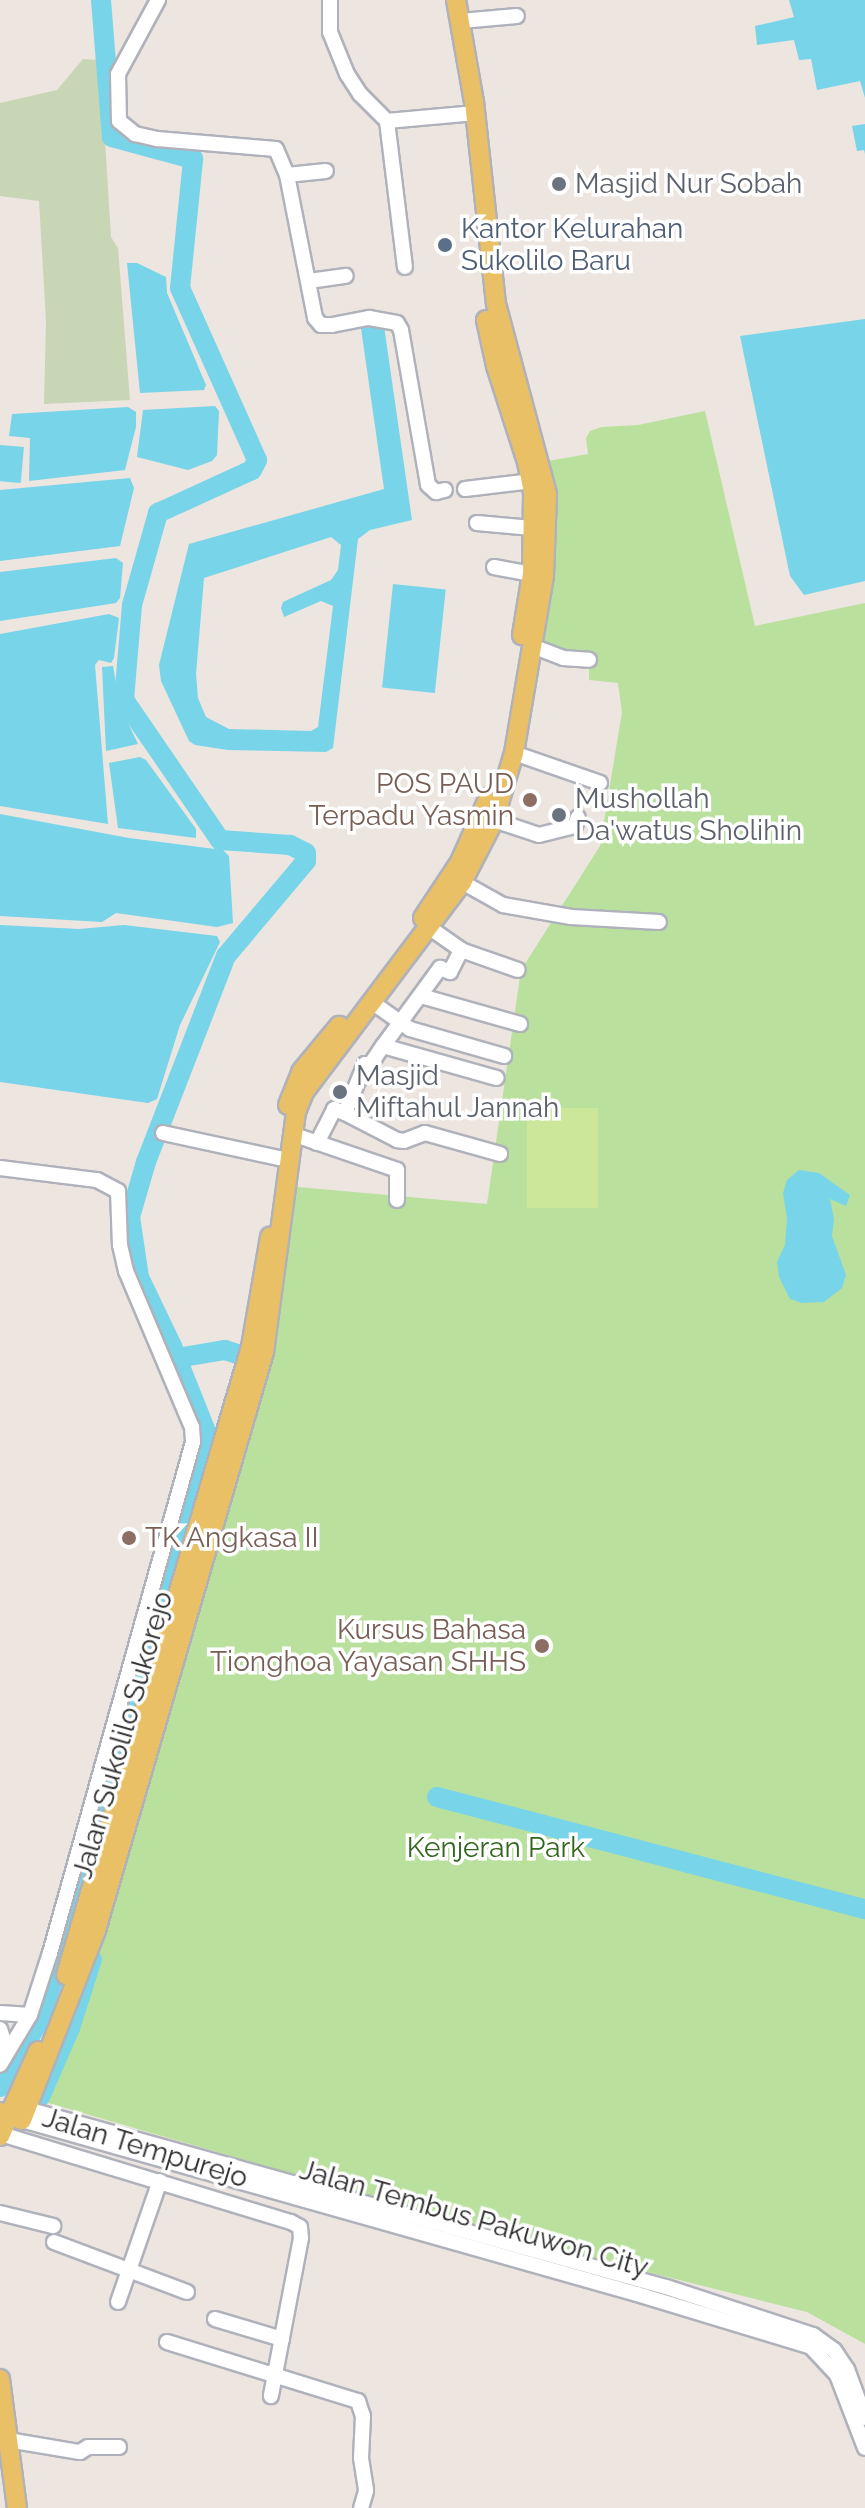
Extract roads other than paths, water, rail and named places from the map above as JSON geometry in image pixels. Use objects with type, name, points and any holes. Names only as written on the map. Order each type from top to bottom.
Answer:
[{"type":"main road","name":"Jalan Sukolilo Sukorejo","points":[[449,0],[461,21]]},
{"type":"main road","name":"Jalan Sukolilo Sukorejo","points":[[10,2119],[96,1930],[120,1815],[258,1350],[284,1221],[296,1136],[291,1111],[378,1007],[466,877],[495,821],[515,754],[518,701],[533,647],[540,529],[537,480],[483,253],[472,113],[456,0]]},
{"type":"main road","name":"Jalan Sukolilo Sukorejo","points":[[258,1350],[279,1158],[301,1072],[386,970],[431,929]]},
{"type":"main road","points":[[0,2379],[17,2508]]},
{"type":"street","points":[[158,0],[118,74],[117,115],[123,126],[135,134],[157,139],[271,147],[281,157],[315,318],[321,325],[369,318],[397,323],[428,485],[436,492],[445,490]]},
{"type":"street","points":[[330,0],[330,32],[347,74],[360,94],[387,121],[405,267]]},
{"type":"street","points":[[461,21],[517,16]]},
{"type":"street","points":[[387,121],[472,113]]},
{"type":"street","points":[[287,175],[326,171]]},
{"type":"street","points":[[309,281],[346,276]]},
{"type":"street","points":[[465,489],[537,480]]},
{"type":"street","points":[[477,523],[540,529]]},
{"type":"street","points":[[494,567],[538,575]]},
{"type":"street","points":[[533,647],[563,658],[589,660]]},
{"type":"street","points":[[515,754],[600,783]]},
{"type":"street","points":[[495,821],[539,835],[575,826],[578,817]]},
{"type":"street","points":[[466,877],[503,905],[571,917],[659,922]]},
{"type":"street","points":[[431,929],[461,950],[518,970]]},
{"type":"street","points":[[345,1113],[365,1064],[370,1065],[440,968],[450,972],[461,950]]},
{"type":"street","points":[[421,996],[520,1024]]},
{"type":"street","points":[[378,1007],[401,1024],[441,1040],[504,1056]]},
{"type":"street","points":[[383,1046],[497,1078]]},
{"type":"street","points":[[317,1143],[334,1109],[397,1140],[425,1133],[500,1154]]},
{"type":"street","points":[[163,1133],[279,1158]]},
{"type":"street","points":[[296,1136],[397,1170],[397,1200]]},
{"type":"street","points":[[0,1168],[97,1180],[118,1191],[120,1245],[126,1271],[192,1427],[193,1442],[30,2015],[3,2058]]},
{"type":"street","points":[[0,2013],[30,2015]]},
{"type":"street","points":[[0,2029],[3,2058]]},
{"type":"street","name":"Jalan Tempurejo","points":[[10,2119],[160,2181],[300,2227],[301,2238],[282,2339]]},
{"type":"street","name":"Jalan Tembus Pakuwon City","points":[[10,2119],[666,2287],[813,2335],[834,2350],[847,2369],[865,2418]]},
{"type":"street","name":"Jalan Tembus Pakuwon City","points":[[10,2119],[637,2294],[811,2347],[837,2375],[865,2448]]},
{"type":"street","points":[[118,2302],[160,2181]]},
{"type":"street","points":[[0,2213],[53,2226]]},
{"type":"street","points":[[54,2242],[187,2292]]},
{"type":"street","points":[[215,2319],[282,2339],[271,2396]]},
{"type":"street","points":[[167,2342],[358,2401],[362,2407],[361,2458],[366,2491],[361,2508]]},
{"type":"street","points":[[8,2440],[80,2452],[88,2447],[119,2447]]},
{"type":"water","points":[[789,0],[865,0],[865,98],[860,81],[817,90],[811,59],[799,60],[794,40],[757,45],[755,26],[794,17]]},
{"type":"water","points":[[865,124],[865,154],[864,150],[857,151],[852,126]]},
{"type":"water","points":[[127,263],[137,263],[166,277],[167,293],[206,385],[204,390],[140,393]]},
{"type":"water","points":[[865,319],[865,581],[804,595],[790,576],[740,336]]},
{"type":"water","points":[[384,326],[412,520],[370,530],[358,539],[333,748],[326,752],[228,750],[195,745],[189,741],[161,681],[159,665],[189,544],[384,489],[361,328]],"holes":[[[331,537],[341,545],[338,570],[331,580],[283,602],[281,608],[284,617],[321,601],[333,606],[318,727],[311,731],[229,729],[206,717],[198,698],[196,674],[204,578]]]},
{"type":"water","points":[[215,406],[219,411],[217,455],[212,461],[188,470],[137,457],[143,410]]},
{"type":"water","points":[[128,407],[136,412],[136,427],[125,470],[29,481],[30,438],[9,436],[12,414]]},
{"type":"water","points":[[0,445],[24,447],[21,483],[0,481]]},
{"type":"water","points":[[130,478],[134,488],[120,546],[0,561],[0,490]]},
{"type":"water","points":[[116,558],[123,563],[120,598],[116,603],[0,621],[0,572]]},
{"type":"water","points":[[393,584],[446,590],[435,693],[382,687]]},
{"type":"water","points":[[109,614],[119,618],[114,658],[111,663],[99,660],[95,665],[108,824],[0,806],[0,634]]},
{"type":"water","points":[[113,666],[120,706],[138,744],[106,751],[102,667]]},
{"type":"water","points":[[140,757],[146,760],[196,829],[196,838],[118,828],[109,763]]},
{"type":"water","points":[[0,814],[129,838],[223,850],[229,856],[233,923],[217,927],[116,913],[102,922],[0,916]]},
{"type":"water","points":[[0,925],[79,929],[124,925],[217,936],[220,942],[180,1025],[157,1099],[148,1103],[0,1082]]},
{"type":"water","points":[[799,1170],[819,1173],[850,1195],[846,1206],[830,1199],[834,1219],[832,1236],[846,1275],[842,1288],[824,1302],[802,1303],[790,1299],[779,1277],[777,1262],[785,1245],[787,1219],[783,1193],[787,1180]]},
{"type":"waterway","points":[[0,2087],[39,2021],[69,1933],[209,1439],[172,1346],[139,1277],[130,1217],[146,1162],[226,956],[306,861],[306,853],[290,845],[220,840],[124,700],[132,605],[158,513],[252,470],[257,460],[180,288],[193,159],[112,137],[101,0]]},
{"type":"waterway","points":[[177,1358],[225,1350],[262,1362]]},
{"type":"waterway","points":[[437,1797],[865,1909]]},
{"type":"waterway","points":[[40,2097],[70,2028],[92,1959]]},
{"type":"place","name":"Masjid Nur Sobah","points":[[559,184]]},
{"type":"place","name":"Kantor Kelurahan Sukolilo Baru","points":[[445,245]]},
{"type":"place","name":"POS PAUD Terpadu Yasmin","points":[[530,800]]},
{"type":"place","name":"Mushollah Da'watus Sholihin","points":[[559,815]]},
{"type":"place","name":"Masjid Miftahul Jannah","points":[[340,1092]]},
{"type":"place","name":"TK Angkasa II","points":[[129,1538]]},
{"type":"place","name":"Kursus Bahasa Tionghoa Yayasan SHHS","points":[[542,1646]]},
{"type":"park label","name":"Kenjeran Park","points":[[496,1848]]}]
